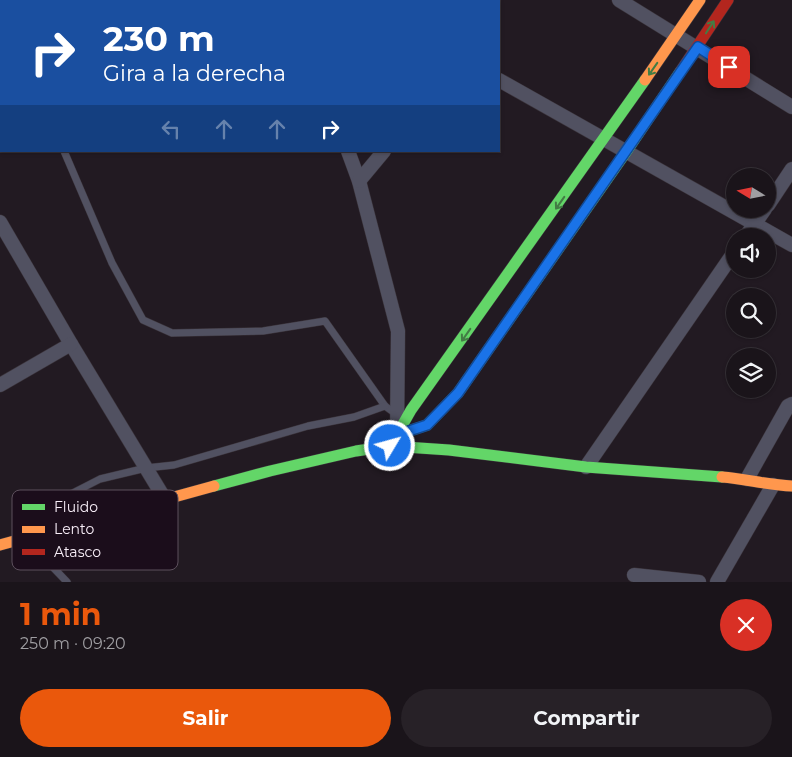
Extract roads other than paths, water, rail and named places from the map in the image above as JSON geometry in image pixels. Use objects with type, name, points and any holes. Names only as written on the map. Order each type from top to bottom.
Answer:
[{"type":"street","points":[[619,0],[698,47],[792,107]]},
{"type":"street","points":[[394,440],[411,410],[604,140],[700,0]]},
{"type":"street","points":[[178,498],[270,471],[394,440],[427,425],[458,393],[626,152],[728,0]]},
{"type":"street","points":[[500,81],[792,245]]},
{"type":"street","points":[[348,152],[359,181],[398,331],[394,440]]},
{"type":"street","points":[[359,181],[383,152]]},
{"type":"street","points":[[776,193],[792,169]]},
{"type":"street","points":[[751,228],[758,218]]},
{"type":"street","points":[[2,228],[159,490]]},
{"type":"street","points":[[586,467],[726,265]]},
{"type":"street","points":[[0,385],[71,344]]},
{"type":"street","points":[[748,479],[788,406],[792,404]]},
{"type":"street","points":[[394,440],[450,450],[586,467],[748,479],[773,485],[792,486]]},
{"type":"street","points":[[717,582],[773,485]]},
{"type":"street","points":[[634,575],[699,582]]},
{"type":"lane","points":[[64,152],[112,263],[143,320],[172,333],[264,331],[325,320],[385,406],[396,414]]},
{"type":"lane","points":[[79,490],[100,479],[146,468],[174,465],[308,426],[354,417],[385,406]]},
{"type":"lane","points":[[55,570],[67,582]]}]
